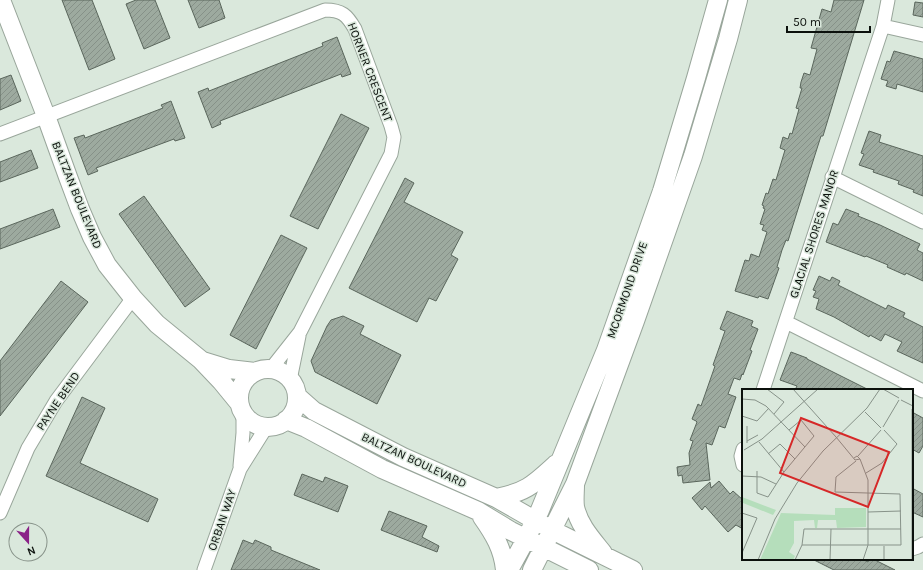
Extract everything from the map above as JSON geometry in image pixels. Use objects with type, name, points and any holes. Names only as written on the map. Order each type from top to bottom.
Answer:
[{"type":"main road","name":"BALTZAN BOULEVARD","points":[[0,0],[92,237],[107,265],[133,298],[157,324],[201,360],[221,381],[241,408]]},
{"type":"main road","name":"MCORMOND DRIVE","points":[[509,570],[531,529],[606,350],[662,191],[718,0]]},
{"type":"main road","name":"MCORMOND DRIVE","points":[[532,570],[575,484],[635,321],[693,156],[726,46],[738,0]]},
{"type":"main road","name":"BALTZAN BOULEVARD","points":[[201,360],[229,369],[263,371]]},
{"type":"main road","points":[[263,371],[284,374],[293,388],[296,405],[292,414],[286,420],[275,426],[263,426],[252,422],[241,408],[239,393],[242,384],[247,377],[263,371]]},
{"type":"main road","name":"BALTZAN BOULEVARD","points":[[293,388],[314,411],[403,457],[496,498],[531,529]]},
{"type":"main road","name":"BALTZAN BOULEVARD","points":[[286,420],[306,428],[382,469],[478,511],[531,529]]},
{"type":"main road","points":[[496,498],[513,495],[531,487],[560,460]]},
{"type":"main road","points":[[575,484],[575,506],[581,524],[607,558]]},
{"type":"main road","points":[[478,511],[494,533],[499,543],[504,559],[505,570]]},
{"type":"main road","points":[[531,529],[552,530],[633,570]]},
{"type":"main road","points":[[531,529],[543,548],[589,570]]},
{"type":"street","name":"GLACIAL SHORES MANOR","points":[[763,389],[883,26],[888,0]]},
{"type":"street","name":"HORNER CRESCENT","points":[[0,134],[325,10],[337,10],[349,18],[391,126],[394,137],[391,154],[300,332],[263,371]]},
{"type":"street","points":[[883,26],[923,35]]},
{"type":"street","points":[[832,177],[923,222]]},
{"type":"street","name":"PAYNE BEND","points":[[0,513],[28,448],[56,401],[133,298]]},
{"type":"street","points":[[786,322],[923,391]]},
{"type":"street","name":"HORNER CRESCENT","points":[[293,388],[300,332]]},
{"type":"street","name":"ORBAN WAY","points":[[240,469],[243,433],[241,408]]},
{"type":"street","name":"ORBAN WAY","points":[[204,570],[240,469],[267,426]]},
{"type":"street","points":[[913,549],[923,544]]},
{"type":"building","points":[[62,0],[92,0],[115,59],[89,70]]},
{"type":"building","points":[[136,0],[155,0],[170,38],[144,49],[126,4]]},
{"type":"building","points":[[188,0],[219,0],[225,18],[199,28]]},
{"type":"building","points":[[834,0],[864,0],[823,136],[821,136],[788,241],[786,240],[782,250],[777,267],[779,268],[768,299],[759,296],[758,298],[735,291],[745,260],[749,261],[751,254],[759,257],[767,232],[762,230],[764,225],[760,224],[765,209],[762,205],[766,193],[768,194],[773,179],[776,180],[785,150],[780,148],[783,137],[788,139],[790,133],[792,134],[799,109],[796,108],[802,88],[800,88],[801,82],[804,73],[810,75],[817,49],[811,48],[822,9],[831,12]]},
{"type":"building","points":[[915,2],[923,3],[923,17],[913,15]]},
{"type":"building","points":[[337,37],[351,74],[342,77],[341,74],[220,121],[221,124],[212,128],[198,92],[208,88],[209,91],[323,46],[322,43]]},
{"type":"building","points":[[894,51],[923,59],[923,92],[897,84],[896,89],[886,86],[888,81],[881,79],[887,61],[890,62]]},
{"type":"building","points":[[11,75],[21,101],[0,110],[0,79]]},
{"type":"building","points":[[171,101],[185,138],[175,141],[174,139],[96,168],[98,171],[88,175],[74,138],[84,135],[85,138],[163,108],[161,105]]},
{"type":"building","points":[[341,114],[369,128],[318,229],[290,216]]},
{"type":"building","points":[[869,131],[881,135],[879,142],[923,156],[923,196],[913,192],[914,190],[898,184],[899,181],[873,172],[874,170],[859,165],[864,154],[861,153]]},
{"type":"building","points":[[31,150],[38,168],[0,182],[0,162]]},
{"type":"building","points":[[405,178],[414,183],[404,202],[463,232],[451,255],[458,259],[436,301],[429,298],[417,322],[349,288]]},
{"type":"building","points":[[144,196],[210,289],[185,307],[119,214]]},
{"type":"building","points":[[53,209],[60,227],[0,249],[0,229]]},
{"type":"building","points":[[846,209],[920,244],[917,250],[923,253],[923,281],[906,273],[905,275],[887,267],[888,265],[866,256],[865,257],[826,242],[833,223],[838,225]]},
{"type":"building","points":[[281,235],[307,248],[256,349],[230,335]]},
{"type":"building","points":[[819,276],[830,281],[832,277],[840,281],[838,285],[886,309],[888,305],[905,313],[903,317],[923,327],[923,363],[897,351],[902,342],[885,334],[881,341],[870,335],[869,337],[834,317],[816,309],[819,299],[813,297],[816,291],[813,290]]},
{"type":"building","points":[[61,281],[88,302],[0,416],[0,361]]},
{"type":"building","points":[[727,311],[753,321],[751,326],[758,329],[743,375],[742,374],[740,380],[734,378],[728,394],[736,397],[725,428],[719,426],[712,445],[706,443],[710,480],[683,483],[682,475],[678,476],[677,467],[690,465],[689,453],[693,441],[690,440],[697,422],[692,419],[698,404],[701,406],[715,366],[713,365],[725,331],[720,329]]},
{"type":"building","points":[[343,316],[364,326],[360,334],[401,355],[377,404],[315,372],[311,361],[327,326],[331,320]]},
{"type":"building","points":[[791,352],[807,358],[867,389],[796,389],[797,386],[780,380]]},
{"type":"building","points":[[82,397],[105,408],[80,463],[158,499],[148,522],[46,476]]},
{"type":"building","points":[[913,413],[923,418],[923,446],[919,453],[913,450]]},
{"type":"building","points":[[302,474],[323,482],[325,477],[348,486],[338,512],[294,495]]},
{"type":"building","points":[[719,481],[730,494],[733,491],[742,499],[742,528],[736,525],[728,532],[705,506],[702,510],[692,498],[710,482],[711,488]]},
{"type":"building","points":[[913,489],[923,494],[923,517],[913,512]]},
{"type":"building","points":[[389,511],[427,526],[422,537],[439,546],[437,552],[381,530]]},
{"type":"building","points":[[243,540],[253,544],[255,540],[271,547],[271,550],[320,570],[231,570]]},
{"type":"building","points":[[814,560],[864,560],[868,562],[869,560],[875,560],[895,570],[834,570]]}]
